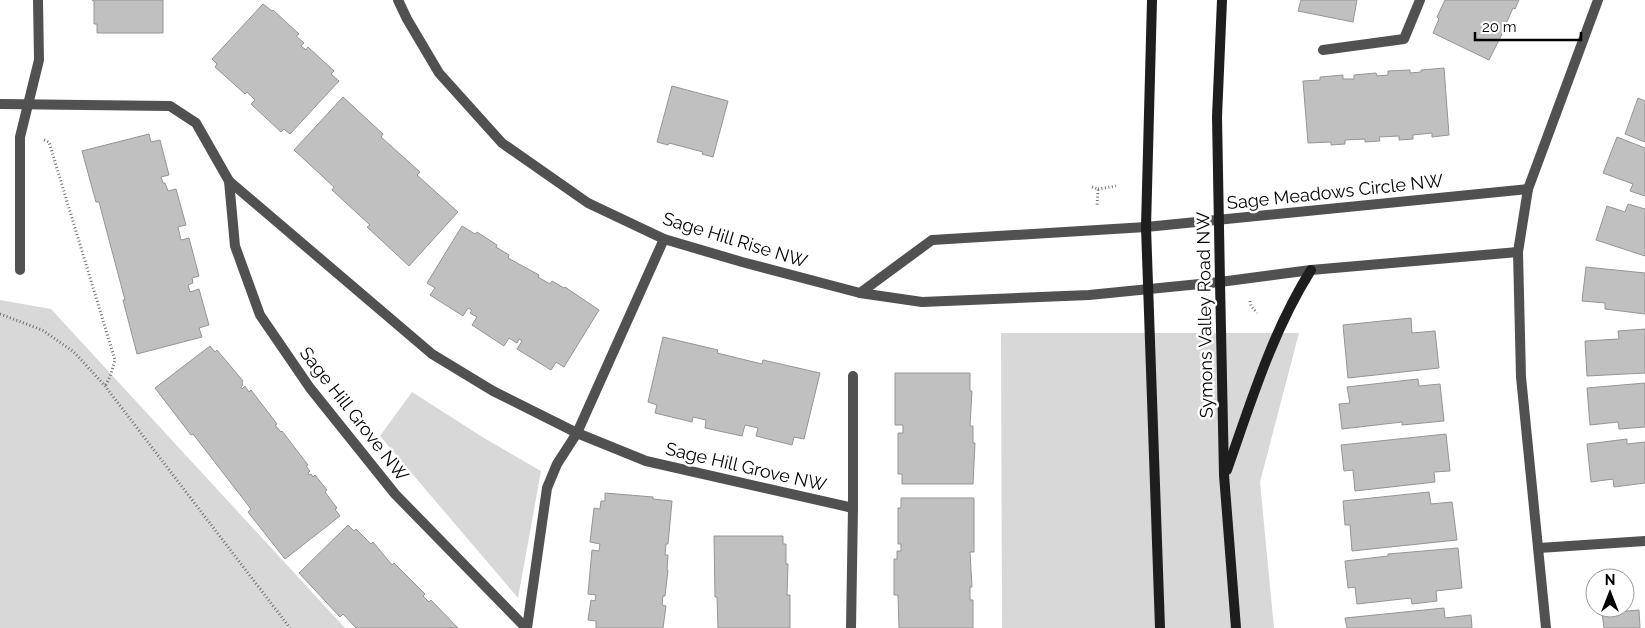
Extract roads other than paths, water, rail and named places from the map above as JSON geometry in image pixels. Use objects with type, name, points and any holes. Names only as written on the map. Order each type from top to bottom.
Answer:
[{"type":"main road","points":[[1152,0],[1146,228],[1160,628]]},
{"type":"main road","name":"Symons Valley Road NW","points":[[1222,0],[1217,117],[1224,475],[1236,628]]},
{"type":"main road","points":[[1224,475],[1266,361],[1293,300],[1311,270]]},
{"type":"street","points":[[20,270],[20,137],[39,60],[38,0]]},
{"type":"street","name":"Sage Hill Rise NW","points":[[398,0],[439,73],[502,143],[588,203],[664,239],[860,293],[922,302],[1089,295],[1147,289]]},
{"type":"street","points":[[1322,50],[1404,38],[1420,0]]},
{"type":"street","points":[[1546,628],[1521,377],[1519,236],[1528,189],[1598,0]]},
{"type":"street","name":"Sage Hill Grove NW","points":[[0,104],[170,106],[196,123],[229,181],[432,354],[493,390],[577,433],[646,461],[853,508]]},
{"type":"street","name":"Sage Hill Grove NW","points":[[229,181],[235,246],[260,315],[310,388],[396,494],[527,628]]},
{"type":"street","name":"Sage Meadows Circle NW","points":[[1146,228],[1528,189]]},
{"type":"street","points":[[860,293],[932,240],[1146,228]]},
{"type":"street","name":"Sage Hill Grove NW","points":[[527,628],[547,488],[557,464],[577,433],[664,239]]},
{"type":"street","points":[[1147,289],[1311,270],[1518,252]]},
{"type":"street","name":"Sage Hill Grove NW","points":[[851,628],[853,508],[852,376]]},
{"type":"street","points":[[1539,548],[1645,541]]}]
